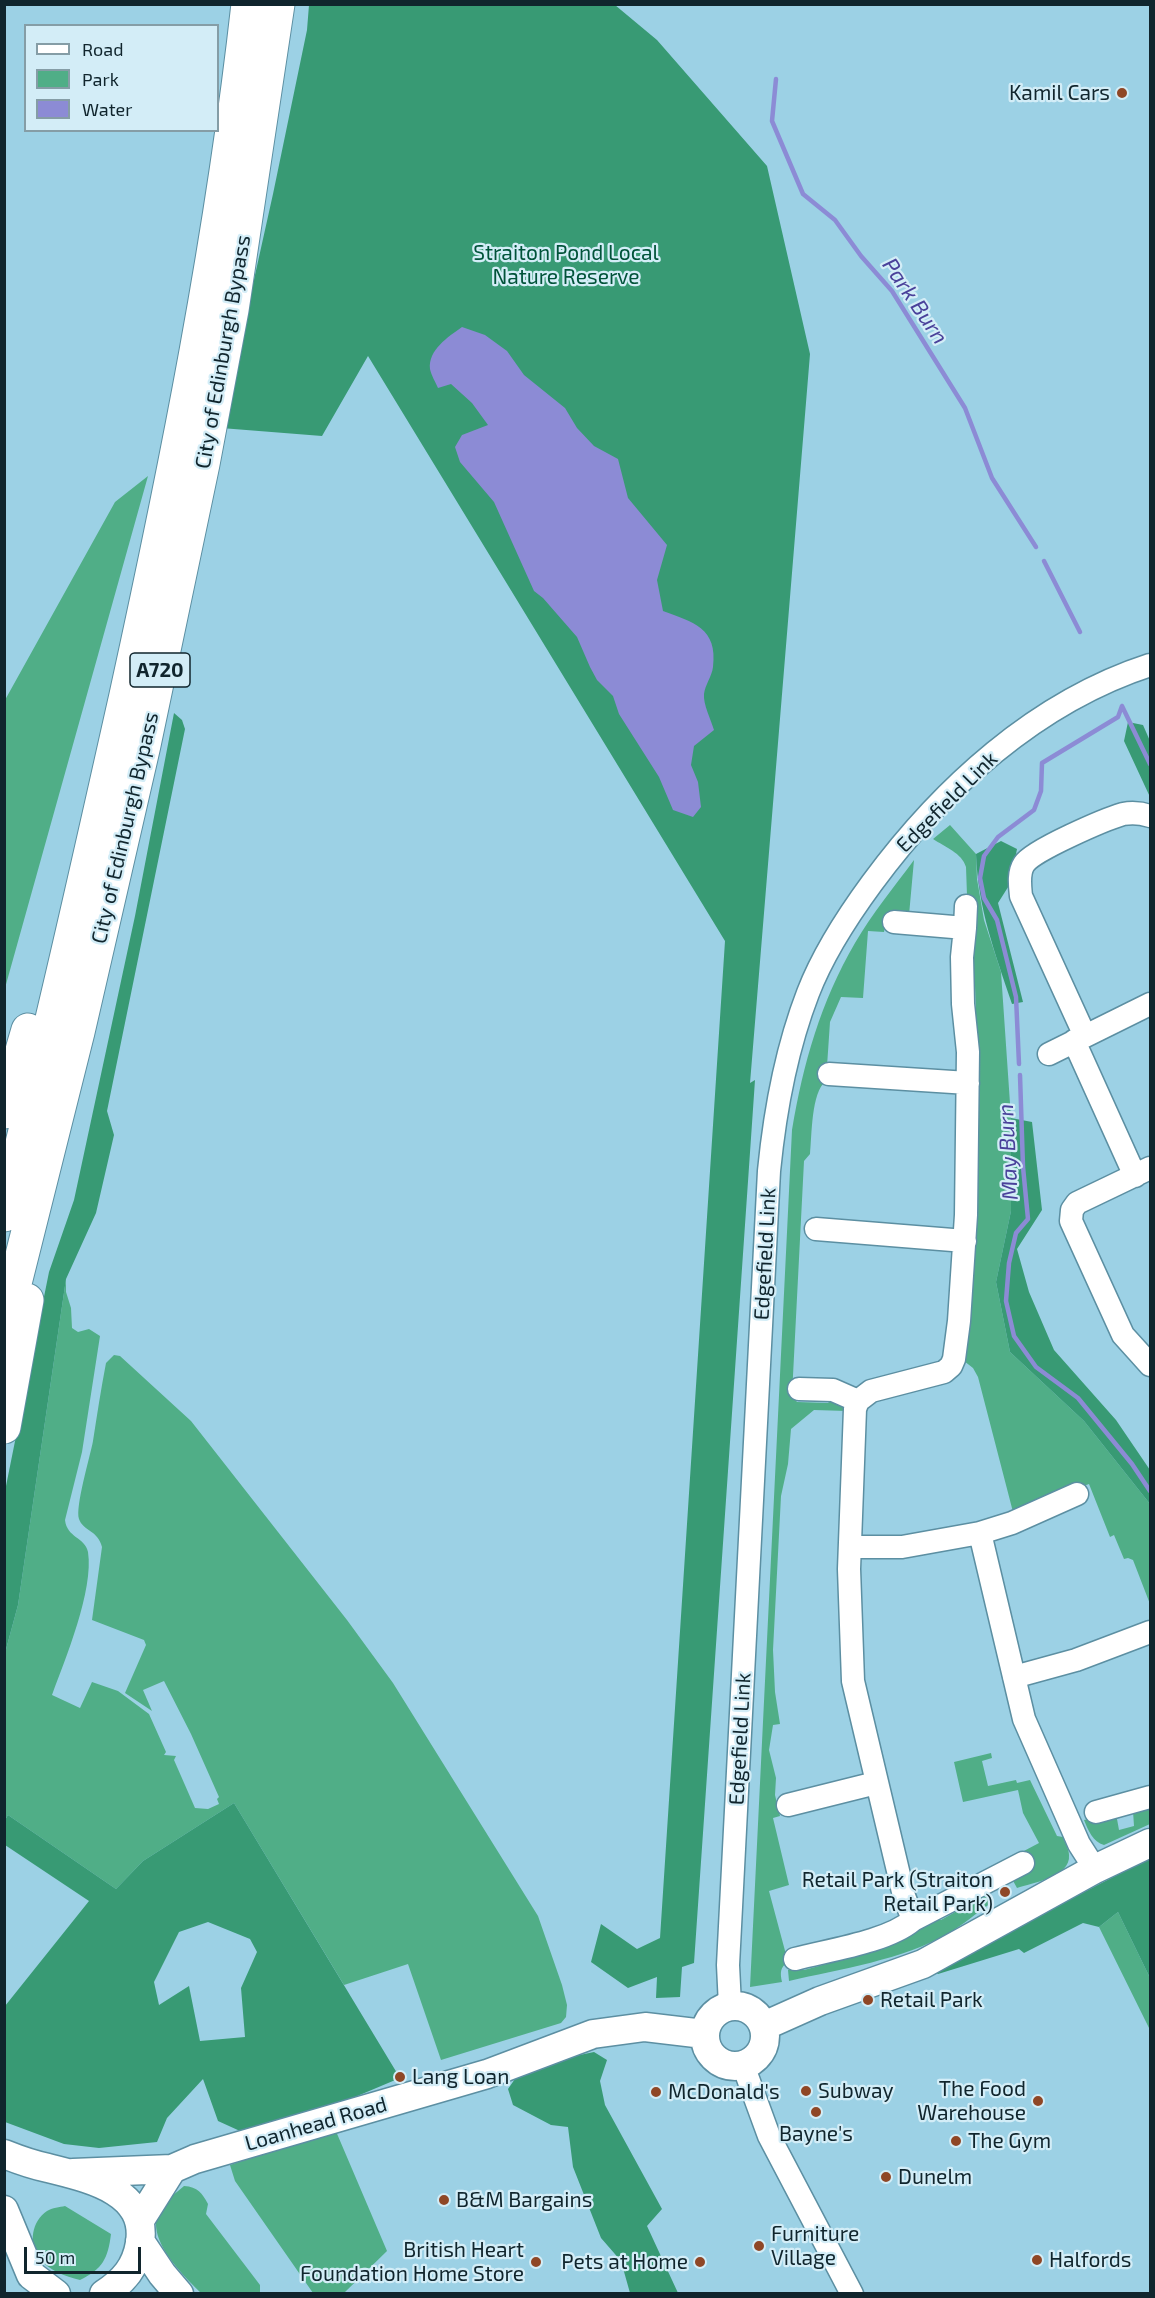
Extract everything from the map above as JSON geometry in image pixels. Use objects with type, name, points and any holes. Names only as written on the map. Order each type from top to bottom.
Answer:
[{"type":"highway","name":"City of Edinburgh Bypass","points":[[4,1215],[64,970],[178,455],[229,146],[248,4]]},
{"type":"highway","name":"City of Edinburgh Bypass","points":[[4,1327],[53,1139],[141,756],[203,464],[232,310],[278,4]]},
{"type":"highway","points":[[4,1112],[143,616]]},
{"type":"highway","points":[[4,1427],[53,1139]]},
{"type":"main road","points":[[764,2026],[820,2001],[924,1964],[1095,1869],[1150,1843]]},
{"type":"main road","points":[[730,2006],[741,2006],[751,2010],[764,2026],[762,2050],[757,2057],[743,2066],[724,2065],[715,2060],[705,2043],[704,2034],[712,2015],[730,2006]]},
{"type":"main road","name":"Loanhead Road","points":[[73,2173],[172,2169],[195,2159],[487,2074],[593,2034],[645,2026],[704,2034]]},
{"type":"main road","points":[[4,2154],[41,2167],[73,2173],[103,2185],[128,2200],[140,2231],[162,2274],[179,2294]]},
{"type":"main road","points":[[104,2294],[119,2283],[136,2261],[140,2231],[172,2169]]},
{"type":"main road","points":[[4,2210],[31,2275],[56,2294]]},
{"type":"street","name":"Edgefield Link","points":[[730,2006],[728,1965],[769,1171],[779,1092],[799,1017],[821,965],[850,914],[889,860],[947,796],[987,759],[1029,726],[1075,698],[1122,675],[1150,665]]},
{"type":"street","points":[[1150,816],[1138,812],[1121,815],[1039,850],[1024,864],[1019,879],[1021,896],[1080,1039],[1143,1172],[1077,1203],[1072,1210],[1071,1221],[1123,1335],[1150,1365]]},
{"type":"street","points":[[894,922],[966,917],[962,957],[963,1004],[968,1052],[965,1241],[957,1349],[951,1366],[944,1372],[871,1391],[858,1401],[855,1409],[849,1606],[853,1681],[904,1896],[913,1920]]},
{"type":"street","points":[[1049,1054],[1150,1004]]},
{"type":"street","points":[[829,1074],[968,1083]]},
{"type":"street","points":[[816,1229],[965,1241]]},
{"type":"street","points":[[799,1389],[833,1390],[858,1401]]},
{"type":"street","points":[[850,1547],[902,1547],[980,1533],[1011,1523],[1077,1494]]},
{"type":"street","points":[[980,1533],[1024,1719],[1079,1844],[1095,1869]]},
{"type":"street","points":[[1014,1677],[1077,1660],[1150,1632]]},
{"type":"street","points":[[788,1804],[876,1783]]},
{"type":"street","points":[[1096,1812],[1125,1811],[1150,1797]]},
{"type":"street","points":[[795,1959],[886,1935],[904,1928],[913,1920],[1023,1863]]},
{"type":"street","points":[[743,2066],[769,2136],[852,2294]]},
{"type":"green space","name":"Straiton Pond Local Nature Reserve","points":[[309,5],[615,5],[657,40],[767,166],[810,354],[750,1083],[755,1080],[694,1963],[682,1967],[680,1997],[656,1998],[657,1977],[628,1988],[591,1962],[601,1924],[637,1949],[660,1938],[725,941],[368,356],[322,436],[221,428],[273,194],[307,30]]},
{"type":"green space","points":[[148,476],[5,988],[5,700],[115,502]]},
{"type":"green space","points":[[174,713],[182,720],[185,729],[107,1111],[114,1135],[96,1213],[66,1279],[18,1605],[5,1653],[5,1491],[49,1272],[74,1200],[135,916]]},
{"type":"green space","points":[[1128,722],[1143,725],[1150,741],[1150,797],[1124,741]]},
{"type":"green space","points":[[950,825],[976,854],[977,879],[984,920],[1001,972],[1011,1118],[1011,1211],[996,1282],[1010,1352],[1084,1421],[1150,1504],[1150,1604],[1133,1560],[1124,1559],[1114,1535],[1110,1537],[1089,1484],[1013,1512],[978,1377],[973,1368],[964,1361],[975,1256],[970,1251],[979,1127],[974,1123],[972,1020],[976,1013],[975,986],[970,980],[966,867],[957,854],[933,839]]},
{"type":"green space","points":[[1001,841],[1017,849],[1010,884],[998,903],[1023,1002],[1012,1004],[984,912],[977,874],[976,854]]},
{"type":"green space","points":[[914,860],[909,915],[887,914],[884,932],[868,931],[863,998],[841,997],[830,1022],[826,1081],[817,1095],[810,1154],[804,1161],[792,1395],[797,1402],[828,1403],[832,1399],[844,1405],[847,1411],[814,1410],[791,1429],[788,1464],[781,1496],[773,1650],[775,1692],[780,1724],[773,1725],[769,1750],[776,1778],[775,1795],[780,1816],[773,1818],[789,1885],[769,1891],[788,1962],[781,1970],[782,1982],[750,1987],[792,1130],[808,1057],[832,987],[862,932]]},
{"type":"green space","points":[[1011,1118],[1032,1122],[1042,1210],[1017,1249],[1029,1292],[1054,1350],[1116,1420],[1150,1470],[1150,1504],[1084,1421],[1010,1352],[996,1282],[1011,1211]]},
{"type":"green space","points":[[66,1279],[72,1328],[78,1332],[89,1329],[100,1336],[82,1452],[65,1520],[66,1526],[83,1543],[88,1552],[87,1585],[71,1644],[52,1695],[80,1708],[92,1682],[118,1691],[149,1714],[166,1752],[164,1755],[176,1756],[174,1760],[195,1808],[208,1809],[219,1804],[217,1799],[219,1797],[191,1734],[164,1681],[143,1690],[152,1711],[125,1693],[146,1645],[144,1640],[92,1620],[102,1547],[97,1537],[81,1523],[78,1513],[106,1363],[114,1355],[120,1356],[191,1421],[347,1620],[393,1683],[538,1916],[567,2005],[566,2017],[561,2023],[441,2060],[408,1964],[344,1985],[234,1803],[143,1861],[116,1889],[8,1815],[5,1820],[5,1653],[18,1605]]},
{"type":"green space","points":[[991,1753],[992,1758],[982,1761],[988,1786],[1016,1780],[1017,1783],[1030,1780],[1057,1836],[1063,1837],[1069,1853],[1068,1863],[1057,1874],[1017,1888],[1011,1877],[1022,1852],[1039,1843],[1023,1813],[1018,1790],[963,1802],[954,1762]]},
{"type":"green space","points":[[1150,1802],[1150,1824],[1104,1845],[1089,1832],[1084,1820],[1108,1816],[1117,1819],[1119,1830],[1134,1826],[1133,1811]]},
{"type":"green space","points":[[234,1803],[400,2078],[336,2105],[240,2131],[218,2121],[203,2079],[167,2118],[157,2142],[99,2148],[64,2144],[5,2122],[5,2006],[89,1901],[5,1845],[5,1820],[8,1815],[116,1889],[143,1861]],"holes":[[[208,1922],[250,1939],[257,1952],[241,1988],[245,2037],[200,2041],[189,1986],[159,2005],[154,1982],[179,1932]]]},
{"type":"green space","points":[[1150,1858],[1150,1978],[1118,1912],[1099,1927],[1083,1923],[1024,1953],[1019,1949],[938,1974],[933,1970]]},
{"type":"green space","points":[[987,1890],[992,1899],[990,1904],[954,1930],[931,1942],[871,1963],[789,1981],[788,1970],[799,1967],[804,1970],[886,1948],[888,1942],[935,1919],[941,1920],[978,1899],[981,1893]]},
{"type":"green space","points":[[1118,1912],[1150,1978],[1150,2030],[1099,1927]]},
{"type":"green space","points":[[594,2052],[607,2060],[600,2081],[605,2105],[662,2209],[647,2226],[678,2293],[630,2293],[621,2261],[601,2238],[573,2167],[568,2127],[551,2125],[513,2105],[508,2089],[517,2076],[556,2060]]},
{"type":"green space","points":[[335,2129],[387,2251],[344,2293],[313,2293],[235,2181],[230,2165]]},
{"type":"green space","points":[[184,2186],[196,2189],[204,2197],[208,2204],[206,2214],[260,2285],[260,2293],[201,2293],[169,2257],[158,2235],[156,2224],[158,2213],[166,2201]]},
{"type":"green space","points":[[65,2206],[111,2234],[103,2262],[94,2272],[80,2280],[52,2270],[39,2258],[34,2246],[33,2233],[38,2220],[49,2210]]},
{"type":"water","points":[[462,327],[485,335],[507,351],[524,375],[565,408],[577,428],[594,446],[618,459],[628,498],[667,545],[657,580],[663,611],[701,628],[712,643],[714,654],[704,698],[714,730],[694,746],[691,765],[698,782],[701,807],[693,817],[673,810],[659,777],[619,714],[613,696],[597,680],[577,637],[534,591],[494,502],[460,462],[455,447],[462,435],[488,425],[472,403],[451,384],[438,388],[432,376],[430,362],[436,350],[445,340]]},
{"type":"waterway","name":"Park Burn","points":[[776,79],[772,121],[803,194],[835,220],[861,256],[892,291],[965,408],[992,478],[1036,547]]},
{"type":"waterway","name":"Park Burn","points":[[1044,561],[1080,632]]},
{"type":"waterway","points":[[1122,706],[1150,764]]},
{"type":"waterway","name":"May Burn","points":[[1019,1064],[1016,997],[997,920],[984,898],[980,878],[984,856],[998,837],[1034,810],[1041,791],[1042,763],[1118,717],[1122,706]]},
{"type":"waterway","name":"May Burn","points":[[1020,1075],[1023,1167],[1028,1219],[1016,1233],[1009,1263],[1006,1301],[1014,1336],[1036,1367],[1078,1398],[1132,1464],[1150,1491]]},
{"type":"place","name":"Kamil Cars","points":[[1122,93]]},
{"type":"place","name":"Retail Park (Straiton Retail Park)","points":[[1005,1892]]},
{"type":"place","name":"Retail Park","points":[[868,2000]]},
{"type":"place","name":"Lang Loan","points":[[400,2077]]},
{"type":"place","name":"Subway","points":[[806,2091]]},
{"type":"place","name":"McDonald's","points":[[656,2092]]},
{"type":"place","name":"The Food Warehouse","points":[[1038,2101]]},
{"type":"place","name":"Bayne's","points":[[816,2112]]},
{"type":"place","name":"The Gym","points":[[956,2141]]},
{"type":"place","name":"Dunelm","points":[[886,2177]]},
{"type":"place","name":"B&M Bargains","points":[[444,2200]]},
{"type":"place","name":"Furniture Village","points":[[759,2246]]},
{"type":"place","name":"Halfords","points":[[1037,2260]]},
{"type":"place","name":"British Heart Foundation Home Store","points":[[536,2262]]},
{"type":"place","name":"Pets at Home","points":[[700,2262]]}]
